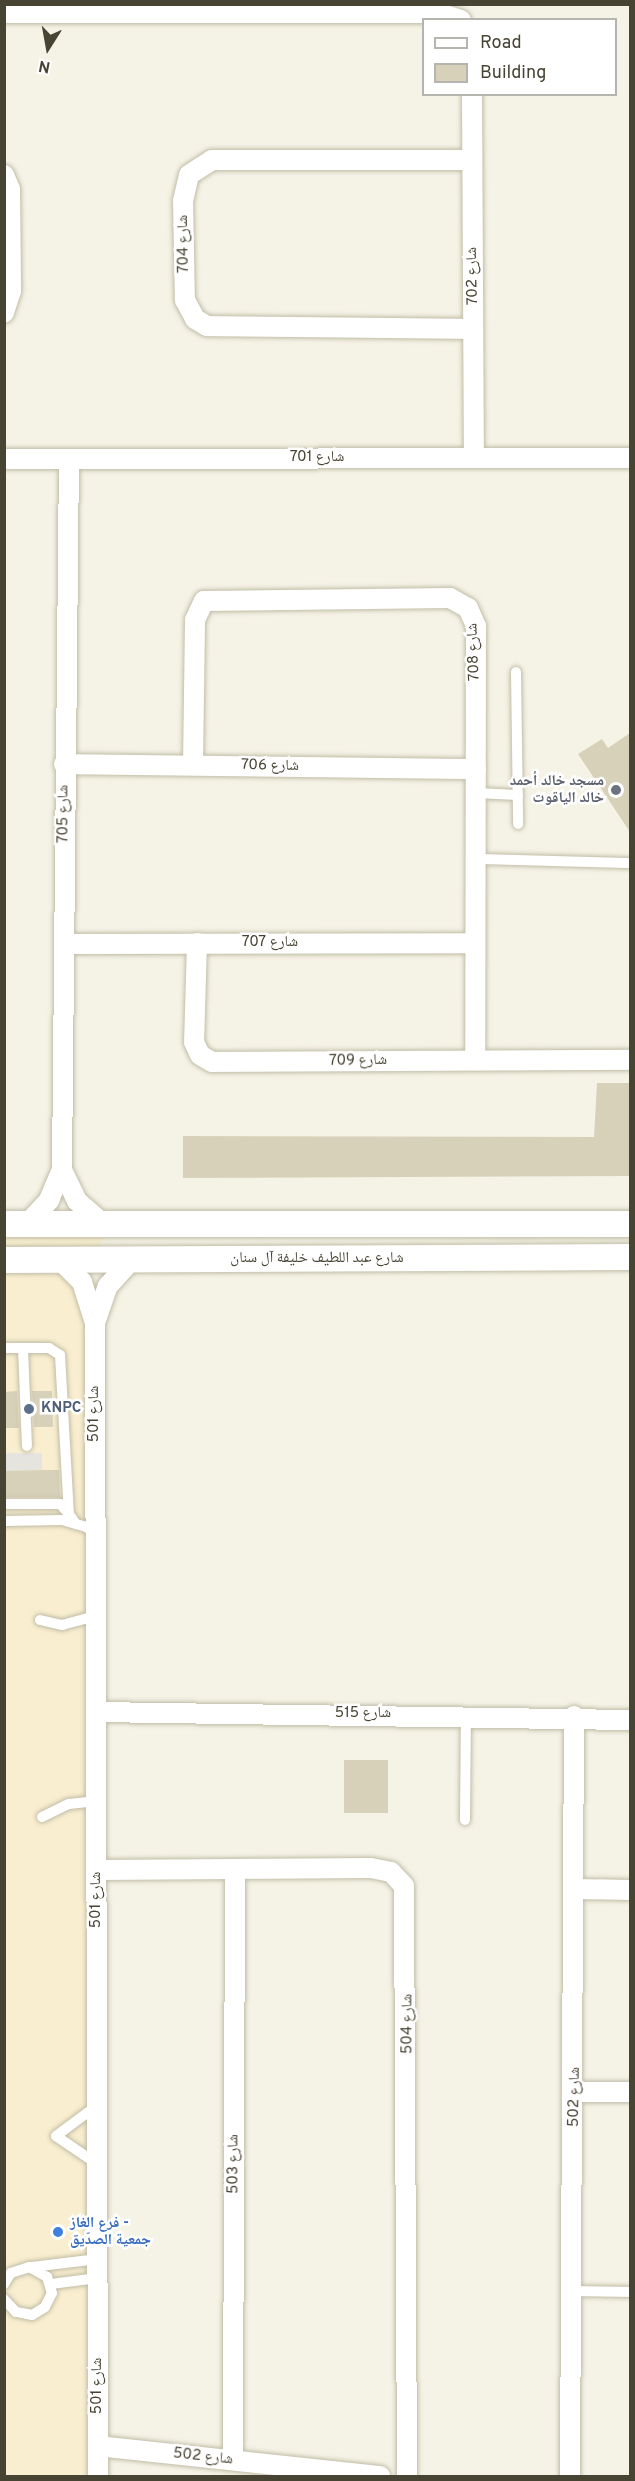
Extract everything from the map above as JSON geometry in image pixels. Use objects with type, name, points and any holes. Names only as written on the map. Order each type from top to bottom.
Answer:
[{"type":"street","points":[[4,13],[439,12],[456,18]]},
{"type":"street","name":"شارع 702","points":[[472,96],[474,458]]},
{"type":"street","name":"شارع 704","points":[[471,159],[212,160],[189,175],[183,200],[185,300],[195,319],[207,326],[473,329]]},
{"type":"street","points":[[4,175],[10,189],[10,257],[4,313]]},
{"type":"street","name":"شارع 701","points":[[4,459],[630,458]]},
{"type":"street","name":"شارع 705","points":[[16,1224],[49,1200],[62,1170],[64,764],[69,459]]},
{"type":"street","name":"شارع 708","points":[[193,765],[195,620],[204,601],[443,598],[462,603],[476,626],[475,1060]]},
{"type":"street","name":"شارع 706","points":[[64,764],[476,769]]},
{"type":"street","name":"شارع 709","points":[[197,943],[194,1042],[205,1059],[630,1060]]},
{"type":"street","name":"شارع 707","points":[[64,944],[475,943]]},
{"type":"street","name":"شارع 705","points":[[62,1170],[77,1201],[103,1224]]},
{"type":"street","points":[[16,1224],[630,1226]]},
{"type":"street","points":[[466,1224],[476,1258],[502,1236],[593,1235],[630,1226]]},
{"type":"street","name":"شارع عبد اللطيف خليفة آل سنان","points":[[4,1260],[630,1257]]},
{"type":"street","name":"شارع 501","points":[[95,1323],[108,1286],[132,1259]]},
{"type":"street","name":"شارع 501","points":[[60,1260],[82,1282],[95,1323],[98,2476]]},
{"type":"street","name":"شارع 515","points":[[96,1712],[574,1716],[630,1719]]},
{"type":"street","name":"شارع 502","points":[[570,2476],[576,2092],[577,1889],[574,1716]]},
{"type":"street","name":"شارع 503","points":[[233,2460],[235,1869]]},
{"type":"street","name":"شارع 504","points":[[97,1870],[381,1869],[398,1879],[407,1896],[408,2476]]},
{"type":"street","points":[[577,1889],[630,1890]]},
{"type":"street","points":[[576,2092],[630,2092]]},
{"type":"street","name":"شارع 502","points":[[98,2446],[380,2476]]},
{"type":"lane","points":[[516,672],[518,824]]},
{"type":"lane","points":[[476,793],[518,795]]},
{"type":"lane","points":[[476,859],[630,863]]},
{"type":"lane","points":[[4,1348],[53,1348],[62,1360],[69,1514]]},
{"type":"lane","points":[[23,1348],[27,1446]]},
{"type":"lane","points":[[4,1504],[60,1504],[76,1524],[96,1536]]},
{"type":"lane","points":[[4,1521],[76,1524]]},
{"type":"lane","points":[[40,1620],[62,1626],[96,1616]]},
{"type":"lane","points":[[465,1820],[466,1715]]},
{"type":"lane","points":[[42,1817],[69,1804],[96,1801]]},
{"type":"lane","points":[[97,2105],[56,2136],[98,2165]]},
{"type":"lane","points":[[4,2284],[11,2273],[29,2267],[98,2269]]},
{"type":"lane","points":[[4,2299],[16,2312],[32,2315],[50,2301],[51,2284],[42,2272],[29,2267]]},
{"type":"lane","points":[[51,2284],[98,2269]]},
{"type":"lane","points":[[573,2291],[630,2292]]},
{"type":"shaded area","points":[[5,1235],[105,1236],[82,1282],[90,1297],[93,2476],[5,2476]]},
{"type":"shaded area","points":[[6,1453],[42,1453],[42,1470],[6,1471]]},
{"type":"building","name":"مسجد خالد أحمد خالد الياقوت","points":[[630,733],[630,832],[578,754],[602,739],[608,748]]},
{"type":"building","points":[[597,1083],[630,1083],[630,1176],[183,1178],[183,1136],[594,1137]]},
{"type":"building","points":[[17,1391],[19,1428],[4,1428],[4,1392]]},
{"type":"building","points":[[32,1391],[52,1391],[53,1427],[34,1427]]},
{"type":"building","points":[[59,1470],[60,1497],[4,1497],[4,1471]]},
{"type":"building","points":[[344,1760],[388,1760],[388,1813],[344,1813]]},
{"type":"place","name":"مسجد خالد أحمد خالد الياقوت","points":[[616,790]]},
{"type":"place","name":"KNPC","points":[[29,1409]]},
{"type":"place","name":"فرع الغاز - جمعية الصدّيق","points":[[58,2232]]}]
